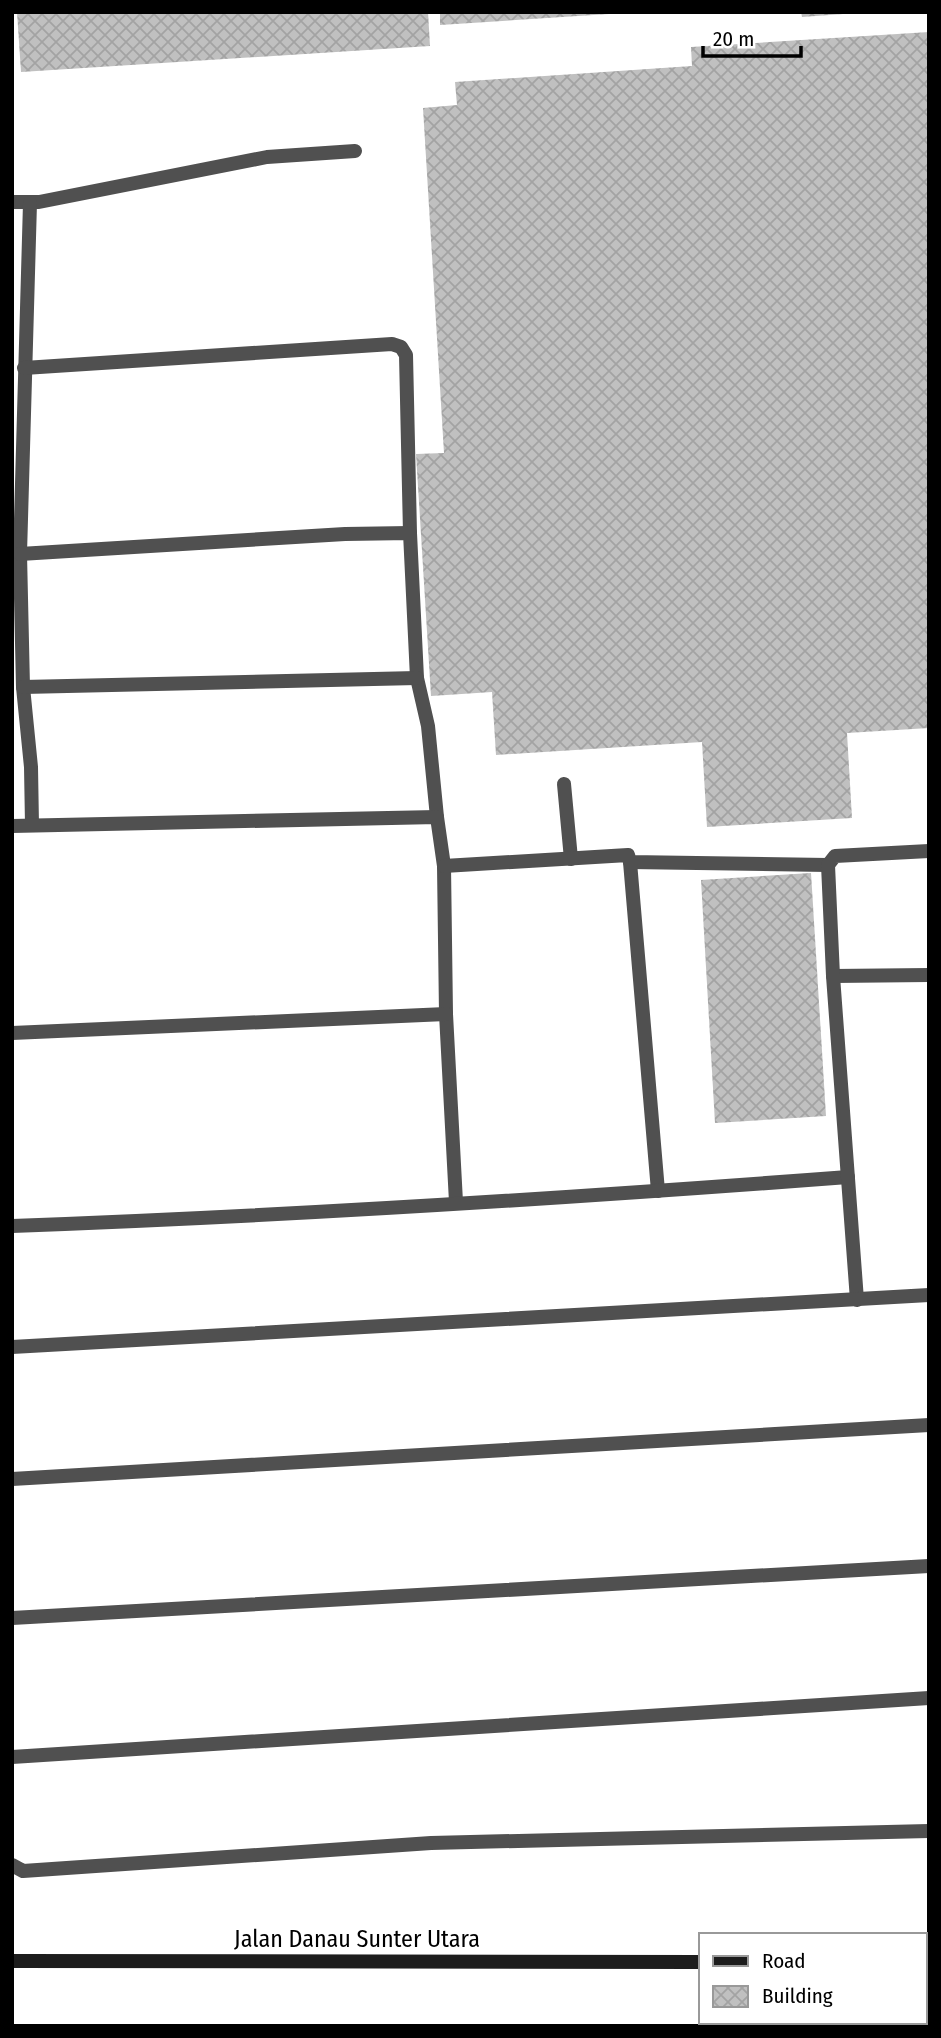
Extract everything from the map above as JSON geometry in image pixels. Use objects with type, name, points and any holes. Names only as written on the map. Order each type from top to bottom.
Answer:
[{"type":"main road","name":"Jalan Danau Sunter Utara","points":[[12,1961],[699,1962]]},
{"type":"lane","points":[[12,202],[30,203],[267,157],[355,151]]},
{"type":"lane","points":[[30,203],[20,554],[23,687],[31,767],[32,825]]},
{"type":"lane","points":[[24,368],[391,344],[401,347],[406,355],[417,678],[428,726],[444,866],[446,1014],[456,1202]]},
{"type":"lane","points":[[20,554],[345,534],[410,533]]},
{"type":"lane","points":[[23,687],[417,678]]},
{"type":"lane","points":[[564,784],[571,859]]},
{"type":"lane","points":[[12,826],[437,817]]},
{"type":"lane","points":[[857,1300],[833,976],[828,865],[835,856],[929,851]]},
{"type":"lane","points":[[444,866],[628,855],[658,1191]]},
{"type":"lane","points":[[630,862],[828,865]]},
{"type":"lane","points":[[833,976],[929,975]]},
{"type":"lane","points":[[12,1032],[446,1014]]},
{"type":"lane","points":[[12,1226],[154,1221],[848,1177]]},
{"type":"lane","points":[[12,1347],[929,1295]]},
{"type":"lane","points":[[12,1479],[929,1425]]},
{"type":"lane","points":[[12,1618],[929,1566]]},
{"type":"lane","points":[[12,1757],[929,1698]]},
{"type":"lane","points":[[12,1860],[13,1865],[23,1871],[431,1843],[929,1831]]},
{"type":"building","points":[[17,12],[428,12],[430,46],[21,72]]},
{"type":"building","points":[[440,12],[609,12],[609,14],[440,25]]},
{"type":"building","points":[[801,12],[843,12],[843,14],[802,17]]},
{"type":"building","points":[[929,32],[929,728],[847,733],[852,818],[707,827],[702,742],[496,755],[492,692],[431,696],[416,454],[444,453],[423,108],[457,105],[455,82],[692,66],[691,47]]},
{"type":"building","points":[[811,873],[826,1116],[715,1123],[701,880]]}]
